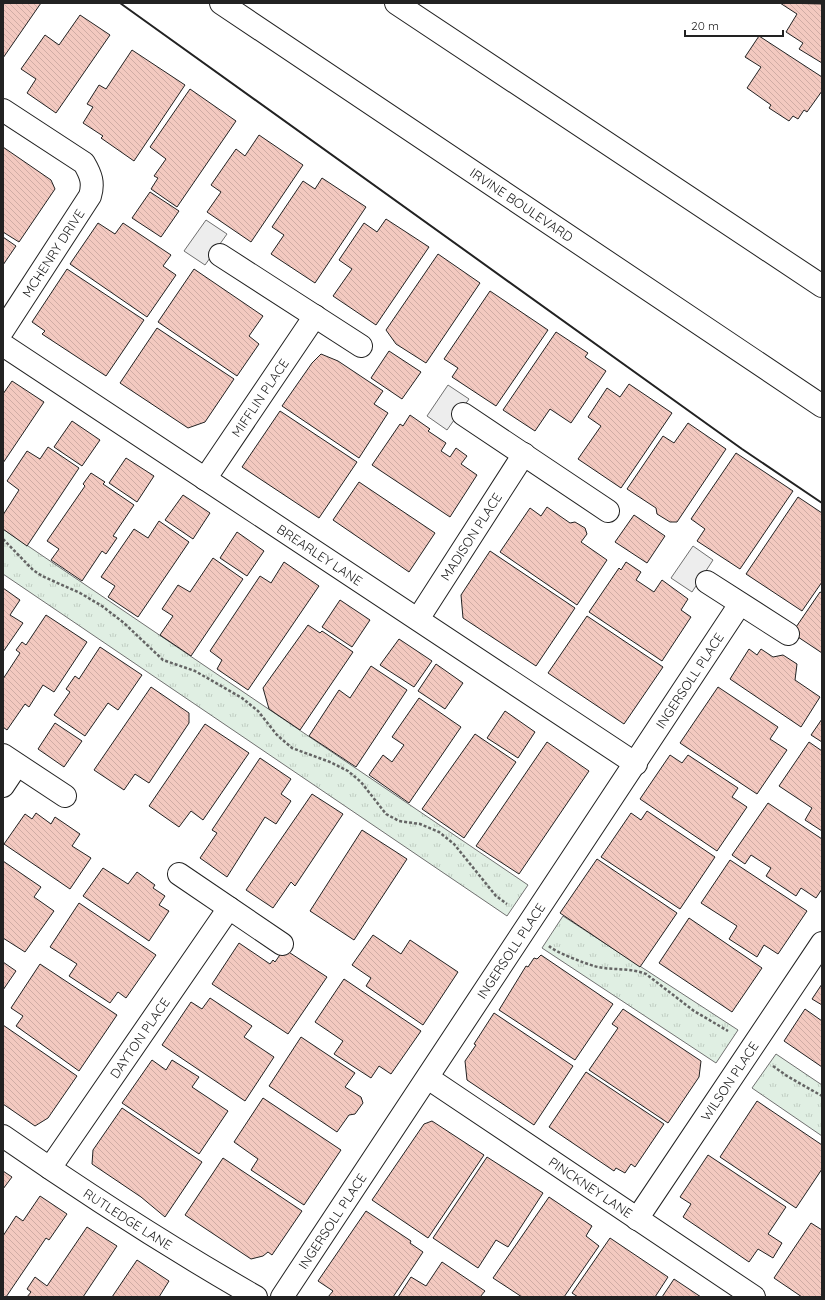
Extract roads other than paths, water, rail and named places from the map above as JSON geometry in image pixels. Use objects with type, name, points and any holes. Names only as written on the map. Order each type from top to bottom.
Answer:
[{"type":"street","name":"IRVINE BOULEVARD","points":[[221,3],[822,406]]},
{"type":"street","points":[[396,3],[822,286]]},
{"type":"street","name":"MCHENRY DRIVE","points":[[3,110],[84,163],[91,173],[93,186],[90,196],[3,330]]},
{"type":"street","points":[[220,255],[361,346]]},
{"type":"street","name":"MIFFLIN PLACE","points":[[205,479],[314,316]]},
{"type":"street","name":"BREARLEY LANE","points":[[3,345],[636,764]]},
{"type":"street","points":[[463,414],[608,511]]},
{"type":"street","name":"MADISON PLACE","points":[[418,619],[524,454]]},
{"type":"street","points":[[706,582],[788,634]]},
{"type":"street","name":"INGERSOLL PLACE","points":[[282,1297],[529,926],[740,604]]},
{"type":"street","points":[[3,786],[10,760],[65,796]]},
{"type":"street","points":[[179,874],[282,944]]},
{"type":"street","name":"DAYTON PLACE","points":[[50,1168],[229,908]]},
{"type":"street","name":"WILSON PLACE","points":[[637,1219],[822,943]]},
{"type":"street","name":"PINCKNEY LANE","points":[[428,1078],[754,1297]]},
{"type":"street","name":"RUTLEDGE LANE","points":[[3,1136],[194,1262],[256,1297]]}]
